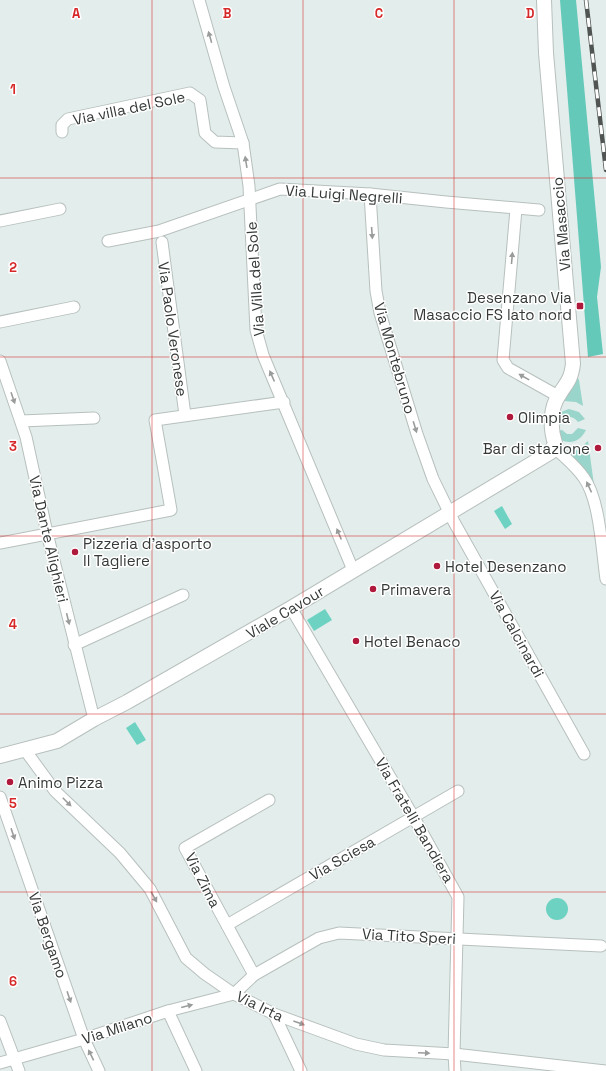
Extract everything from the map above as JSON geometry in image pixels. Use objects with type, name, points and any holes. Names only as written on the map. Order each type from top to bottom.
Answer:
[{"type":"street","name":"Via Villa del Sole","points":[[199,0],[224,87],[243,143],[250,186],[256,330],[263,355],[284,402],[353,570]]},
{"type":"street","name":"Via Masaccio","points":[[544,0],[546,52],[572,349],[572,375],[558,396],[553,412],[551,431],[554,445]]},
{"type":"street","name":"Via villa del Sole","points":[[62,132],[62,125],[68,119],[190,93],[200,100],[205,133],[215,142],[243,143]]},
{"type":"street","name":"Via Luigi Negrelli","points":[[108,241],[159,231],[280,189],[370,194],[539,210]]},
{"type":"street","name":"Via Montebruno","points":[[370,194],[376,291],[380,314],[416,434],[433,479],[450,514]]},
{"type":"street","points":[[0,221],[60,209]]},
{"type":"street","points":[[516,209],[503,360],[508,368],[558,396]]},
{"type":"street","name":"Via Paolo Veronese","points":[[162,242],[185,415]]},
{"type":"street","points":[[0,322],[74,307]]},
{"type":"street","name":"Via Dante Alighieri","points":[[0,361],[26,437],[74,645],[94,719]]},
{"type":"street","points":[[0,543],[171,510],[155,420],[284,402]]},
{"type":"street","points":[[20,421],[94,418]]},
{"type":"street","points":[[554,445],[581,473],[590,487],[599,524],[606,579]]},
{"type":"street","name":"Viale Cavour","points":[[0,756],[57,742],[94,719],[127,702],[292,608],[353,570],[450,514],[548,455],[554,445]]},
{"type":"street","name":"Via Calcinardi","points":[[450,514],[584,754]]},
{"type":"street","points":[[74,645],[182,595]]},
{"type":"street","name":"Via Fratelli Bandiera","points":[[292,608],[413,816],[458,897],[454,1054],[455,1071]]},
{"type":"street","name":"Via Irta","points":[[25,750],[55,791],[111,843],[150,889],[186,958],[204,974],[234,994],[274,1014],[356,1044],[384,1050],[454,1054],[606,1071]]},
{"type":"street","name":"Via Sciesa","points":[[227,925],[458,791]]},
{"type":"street","name":"Via Bergamo","points":[[0,797],[84,1039],[99,1071]]},
{"type":"street","name":"Via Zima","points":[[254,975],[185,848],[269,800]]},
{"type":"street","name":"Via Tito Speri","points":[[234,994],[254,975],[319,938],[339,933],[602,946]]},
{"type":"street","name":"Via Milano","points":[[0,1063],[84,1039],[168,1011],[234,994]]},
{"type":"street","points":[[168,1011],[196,1071]]},
{"type":"street","points":[[274,1014],[301,1071]]},
{"type":"street","points":[[0,1021],[19,1071]]},
{"type":"shaded area","points":[[560,0],[576,0],[601,267],[597,297],[603,354],[588,357]]},
{"type":"shaded area","points":[[577,376],[583,406],[576,402],[564,401]]},
{"type":"shaded area","points":[[569,409],[579,412],[585,419],[578,422],[576,419],[568,417],[562,422],[561,425],[556,425],[558,413]]},
{"type":"shaded area","points":[[578,428],[586,430],[578,440],[571,442],[559,439],[556,431],[562,430],[567,434],[572,434]]},
{"type":"shaded area","points":[[588,441],[594,485],[564,451],[578,450]]},
{"type":"shaded area","points":[[502,506],[512,524],[505,529],[494,511]]},
{"type":"shaded area","points":[[325,609],[332,620],[314,631],[307,620]]},
{"type":"shaded area","points":[[135,722],[146,740],[137,745],[126,728]]},
{"type":"shaded area","points":[[557,898],[561,899],[567,905],[567,913],[561,919],[557,920],[553,919],[547,913],[546,909],[547,905],[553,899]]},
{"type":"railway","points":[[586,0],[606,170]]},
{"type":"place","name":"Desenzano Via Masaccio FS lato nord","points":[[580,306]]},
{"type":"place","name":"Olimpia","points":[[510,417]]},
{"type":"place","name":"Bar di stazione","points":[[598,448]]},
{"type":"place","name":"Pizzeria d'asporto Il Tagliere","points":[[75,552]]},
{"type":"place","name":"Hotel Desenzano","points":[[437,566]]},
{"type":"place","name":"Primavera","points":[[373,589]]},
{"type":"place","name":"Hotel Benaco","points":[[356,641]]},
{"type":"place","name":"Animo Pizza","points":[[10,782]]}]
